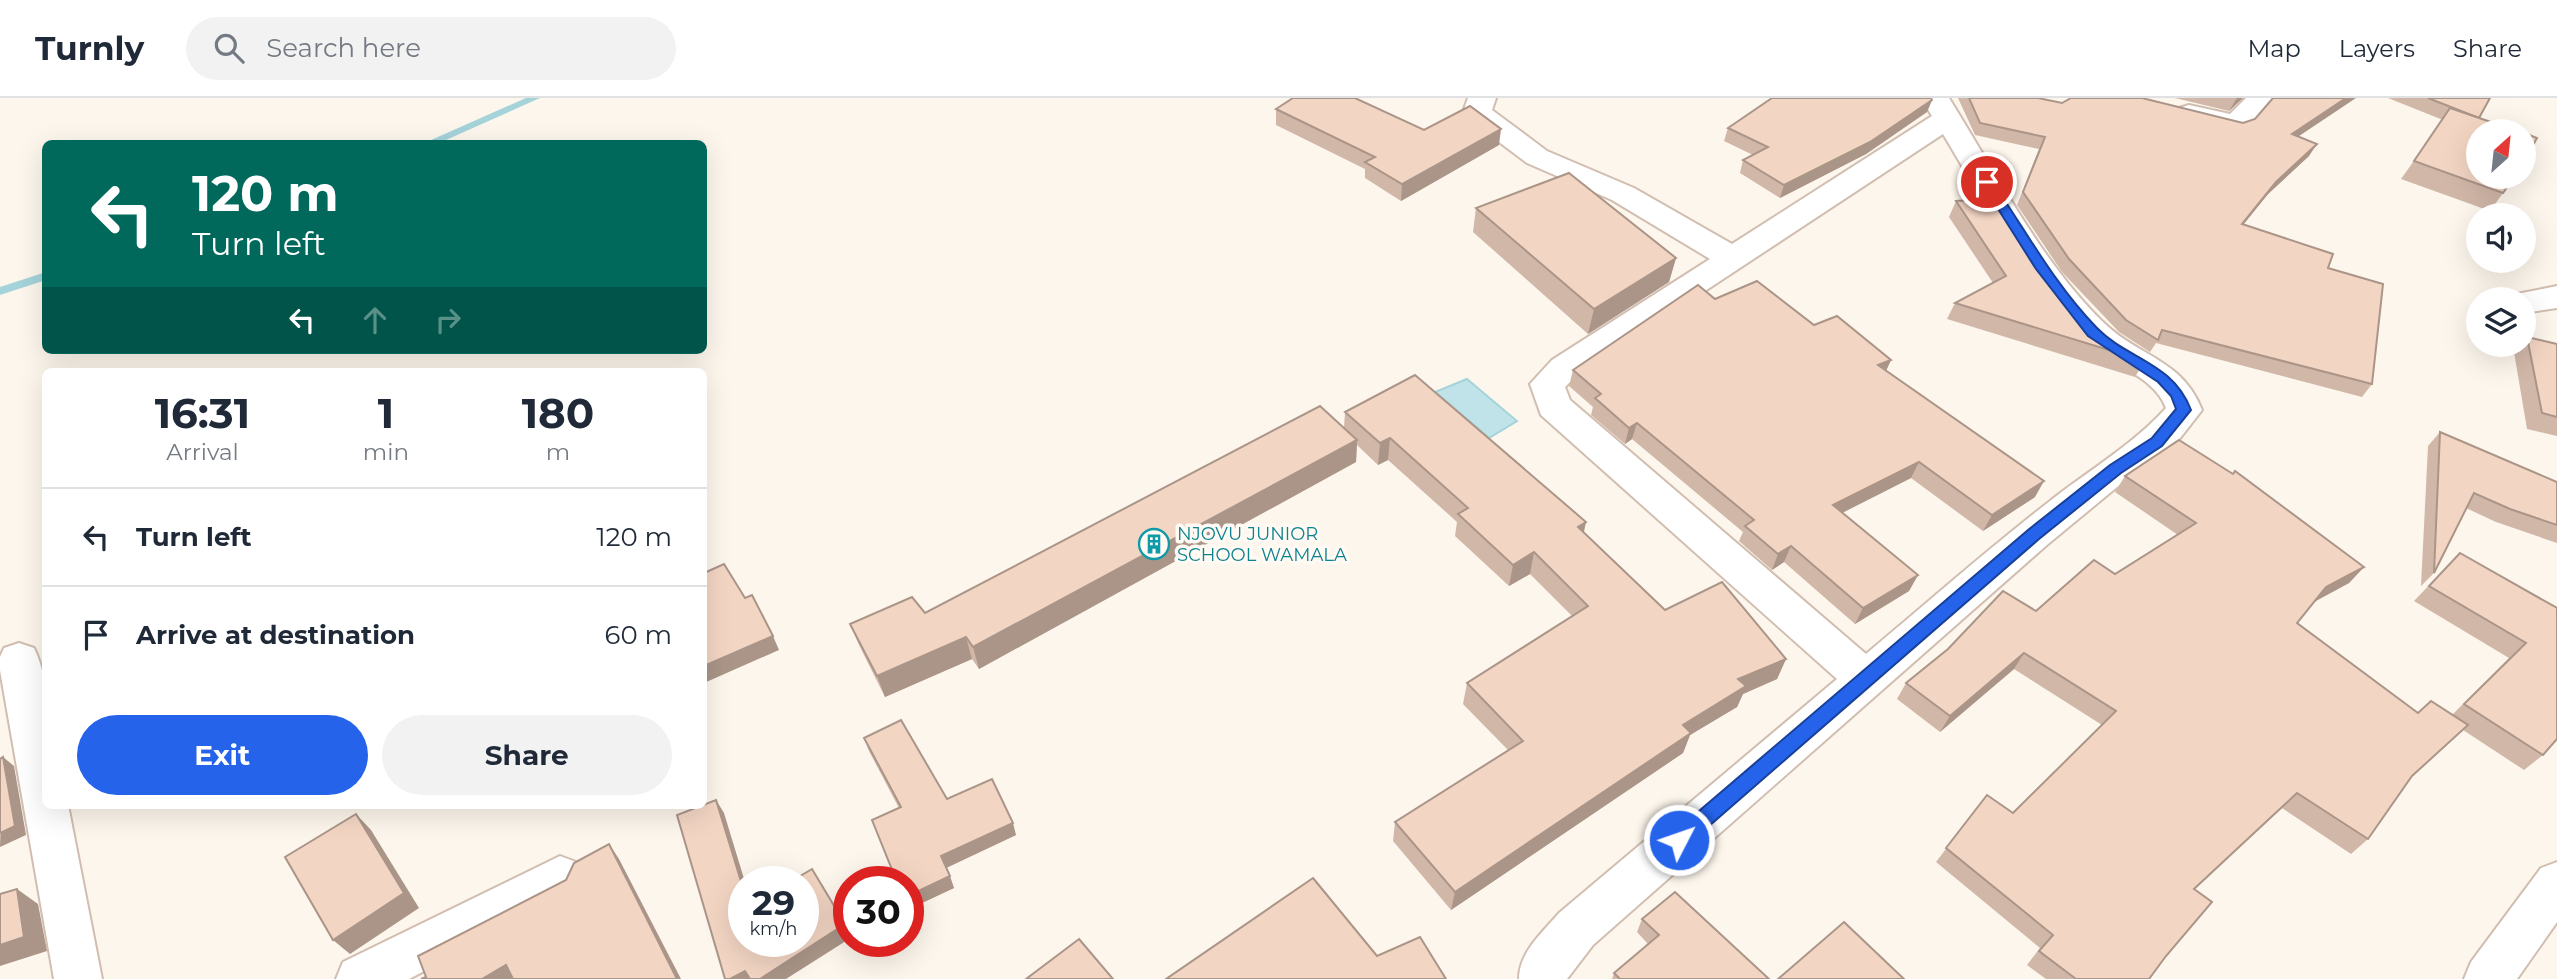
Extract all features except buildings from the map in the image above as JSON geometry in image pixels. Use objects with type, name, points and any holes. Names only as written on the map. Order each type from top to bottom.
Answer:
[{"type":"street","points":[[1482,98],[1477,112],[1537,157],[1623,194],[1732,258]]},
{"type":"street","points":[[2159,106],[2236,124],[2262,98]]},
{"type":"street","points":[[1543,979],[1543,969],[1576,929],[1866,679],[2034,534],[2115,469],[2157,442],[2184,410],[2178,394],[2163,378],[2093,332],[2040,267],[1941,108],[1732,258],[1564,368],[1547,384],[1554,406],[1866,679]]},
{"type":"street","points":[[2536,300],[2557,297]]},
{"type":"street","points":[[19,660],[42,783]]},
{"type":"street","points":[[47,809],[78,979]]},
{"type":"street","points":[[360,979],[560,877]]},
{"type":"street","points":[[2488,979],[2557,883]]},
{"type":"water","points":[[1467,379],[1517,421],[1489,438],[1435,392]]},
{"type":"waterway","points":[[436,140],[535,98]]},
{"type":"waterway","points":[[0,291],[42,277]]},
{"type":"place","name":"NJOVU JUNIOR SCHOOL WAMALA","points":[[1154,544]]},
{"type":"route","points":[[1679,840],[2034,534],[2115,469],[2157,442],[2184,410],[2178,394],[2163,378],[2093,332],[2040,267],[1987,182]]}]
